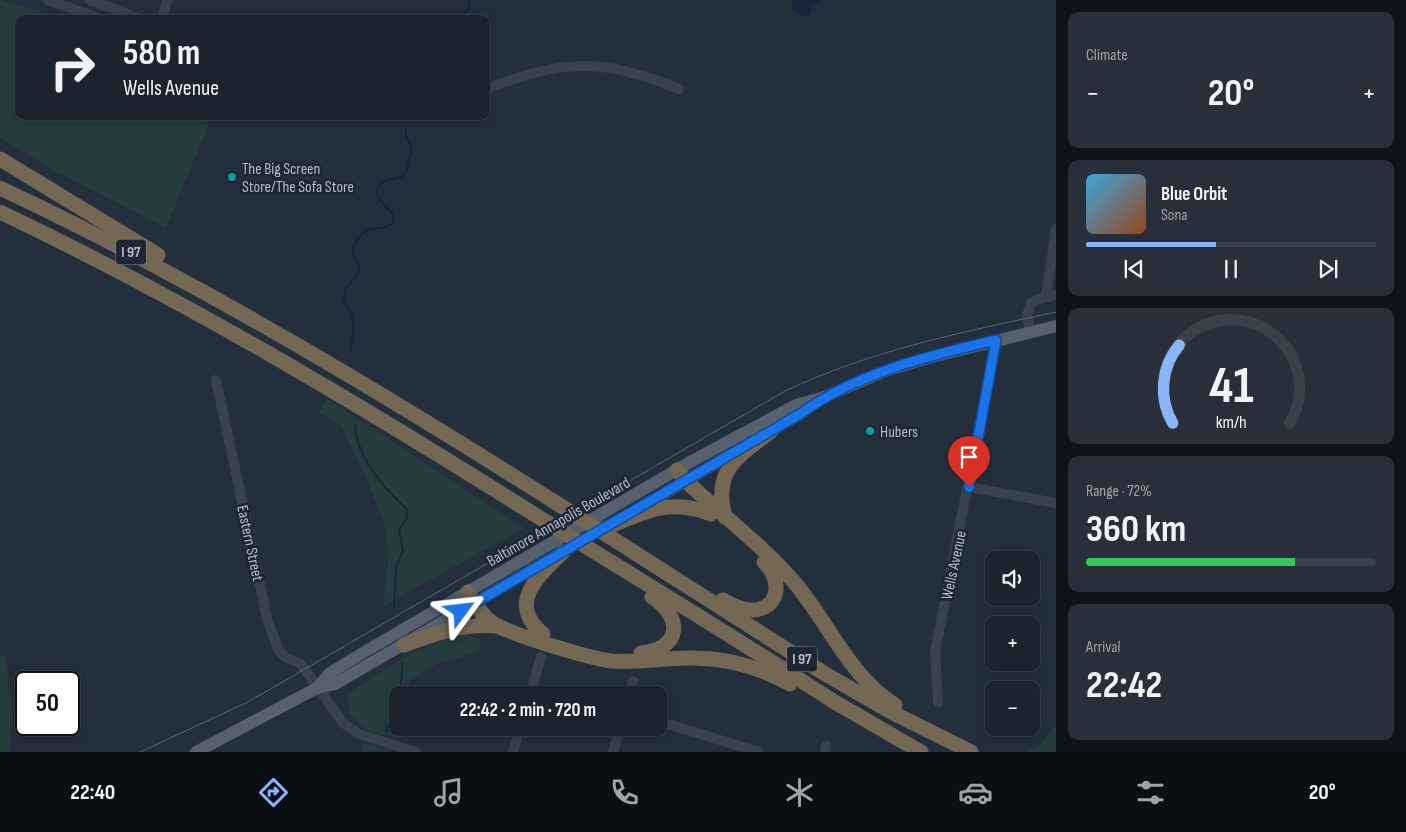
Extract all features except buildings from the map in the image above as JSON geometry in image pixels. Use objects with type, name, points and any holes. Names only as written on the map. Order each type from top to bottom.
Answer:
[{"type":"highway","points":[[0,159],[154,254],[199,278],[260,321]]},
{"type":"highway","name":"I 97","points":[[0,188],[130,252],[260,321],[849,688],[966,750]]},
{"type":"highway","name":"I 97","points":[[0,212],[69,245],[286,362],[876,727],[920,752]]},
{"type":"highway","points":[[0,217],[69,245]]},
{"type":"highway","points":[[718,516],[725,474],[739,457],[771,430]]},
{"type":"highway","points":[[647,561],[701,586],[740,608],[753,610],[766,606],[771,602],[776,592],[774,574],[679,476]]},
{"type":"highway","points":[[603,529],[647,511],[669,506],[689,507],[718,516],[795,583],[845,656],[872,686],[894,704],[924,721],[966,750]]},
{"type":"highway","points":[[543,634],[530,616],[527,606],[528,594],[535,579],[563,552]]},
{"type":"highway","points":[[474,596],[502,620],[597,651],[619,654],[653,652],[668,642],[673,634],[674,624],[667,609],[636,586],[604,558]]},
{"type":"highway","points":[[474,596],[485,616],[498,626]]},
{"type":"highway","points":[[404,645],[457,627],[478,624],[498,626],[604,660],[628,662],[696,658],[740,664],[784,680],[812,696],[876,727]]},
{"type":"main road","name":"Baltimore Annapolis Boulevard","points":[[196,752],[317,688],[335,684],[404,645],[474,596],[679,476],[788,408],[824,397],[885,371],[996,340],[1056,326]]},
{"type":"main road","name":"Baltimore Annapolis Boulevard","points":[[317,688],[330,673],[474,596],[563,552],[603,529],[679,476],[771,430],[800,414],[824,397]]},
{"type":"street","points":[[48,0],[90,15]]},
{"type":"street","points":[[90,0],[129,15]]},
{"type":"street","points":[[163,15],[167,0]]},
{"type":"street","points":[[490,88],[511,80],[564,66],[621,69],[679,89]]},
{"type":"street","points":[[1030,332],[1027,316],[1029,305],[1035,300],[1051,296],[1056,229]]},
{"type":"street","name":"Wells Avenue","points":[[938,702],[936,652],[996,340]]},
{"type":"street","name":"Eastern Street","points":[[216,380],[271,632],[279,651],[285,657],[299,662],[334,712],[350,729],[364,736],[416,752]]},
{"type":"street","points":[[969,487],[1056,503]]},
{"type":"street","points":[[533,686],[541,657]]},
{"type":"street","points":[[632,686],[633,681]]},
{"type":"street","points":[[667,724],[758,752]]},
{"type":"street","points":[[513,752],[518,736]]},
{"type":"street","points":[[613,752],[618,736]]},
{"type":"green space","points":[[0,0],[49,15],[15,15],[15,120],[210,120],[166,228],[55,171],[0,137]]},
{"type":"green space","points":[[327,399],[524,528],[383,606],[388,567],[387,532],[367,480],[341,426],[319,412]]},
{"type":"green space","points":[[466,635],[481,639],[478,652],[436,664],[410,681],[409,686],[389,686],[389,736],[368,731],[349,714],[348,694],[404,658],[434,643]]},
{"type":"green space","points":[[0,655],[4,656],[9,680],[12,727],[9,752],[0,752]]},
{"type":"green space","points":[[1056,726],[1056,752],[1027,752],[1037,747]]},
{"type":"green space","points":[[365,743],[394,751],[361,752]]},
{"type":"water","points":[[791,0],[821,0],[814,6],[808,17],[793,9]]},
{"type":"waterway","points":[[463,15],[470,0]]},
{"type":"waterway","points":[[351,352],[354,324],[351,312],[343,301],[347,288],[359,270],[354,257],[354,246],[366,230],[385,227],[393,223],[392,213],[378,197],[377,192],[378,187],[383,181],[405,175],[412,149],[406,135],[406,129]]},
{"type":"waterway","points":[[355,425],[359,446],[369,465],[382,483],[407,510],[407,518],[399,530],[403,550],[396,568],[394,607]]},
{"type":"waterway","points":[[386,732],[400,688],[402,662]]},
{"type":"tram line","points":[[140,752],[248,702],[785,391],[851,364],[884,353],[952,335],[1056,312]]},
{"type":"place","name":"The Big Screen Store/The Sofa Store","points":[[232,177]]},
{"type":"place","name":"Hubers","points":[[870,431]]},
{"type":"route","points":[[461,611],[800,414],[824,397],[885,371],[940,354],[996,340],[969,487]]}]
